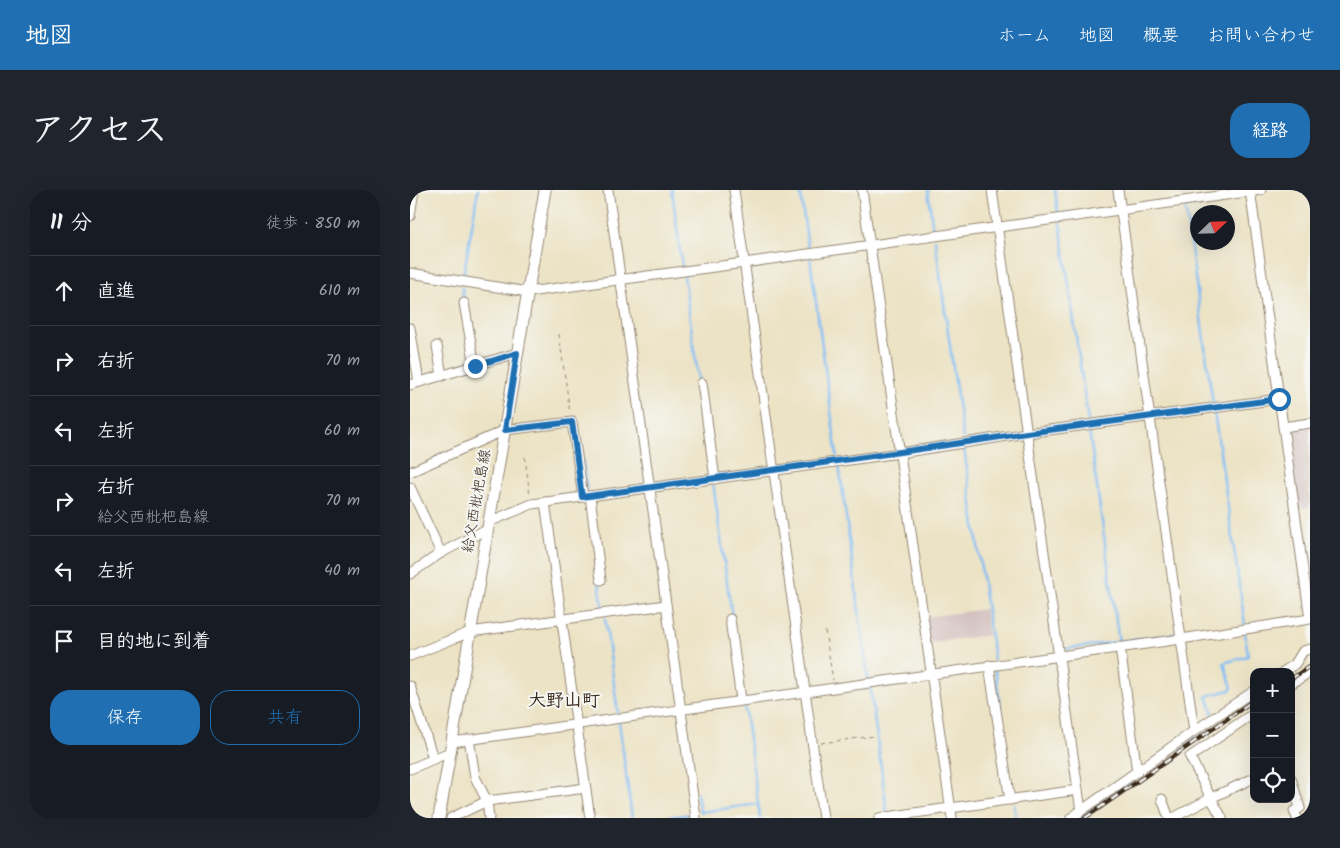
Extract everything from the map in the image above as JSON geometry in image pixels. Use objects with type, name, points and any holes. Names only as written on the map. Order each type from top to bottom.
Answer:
[{"type":"main road","name":"給父西枇杷島線","points":[[439,818],[545,190]]},
{"type":"street","points":[[410,216],[414,190]]},
{"type":"street","points":[[608,190],[696,818]]},
{"type":"street","points":[[734,190],[823,818]]},
{"type":"street","points":[[862,190],[952,818]]},
{"type":"street","points":[[992,190],[1078,790],[1076,815]]},
{"type":"street","points":[[1118,190],[1194,731]]},
{"type":"street","points":[[410,273],[528,292],[1261,190]]},
{"type":"street","points":[[410,769],[469,739],[1310,619],[1250,191]]},
{"type":"street","points":[[464,303],[475,366]]},
{"type":"street","points":[[410,328],[419,382]]},
{"type":"street","points":[[437,346],[442,376]]},
{"type":"street","points":[[410,385],[517,353]]},
{"type":"street","points":[[702,383],[715,479]]},
{"type":"street","points":[[410,574],[441,553],[532,504],[1279,399]]},
{"type":"street","points":[[410,472],[505,430],[572,422],[601,580]]},
{"type":"street","points":[[1283,427],[1310,423]]},
{"type":"street","points":[[410,487],[441,553]]},
{"type":"street","points":[[546,502],[590,818]]},
{"type":"street","points":[[410,656],[470,632],[666,605]]},
{"type":"street","points":[[730,619],[741,700]]},
{"type":"street","points":[[1120,647],[1137,772]]},
{"type":"street","points":[[1289,668],[1295,664],[1303,651],[1310,649]]},
{"type":"street","points":[[990,665],[1010,800]]},
{"type":"street","points":[[1295,681],[1310,672]]},
{"type":"street","points":[[410,686],[433,758]]},
{"type":"street","points":[[1076,815],[1250,694]]},
{"type":"street","points":[[1222,818],[1190,757],[1250,717]]},
{"type":"street","points":[[469,739],[475,777],[487,801],[490,818]]},
{"type":"street","points":[[1162,799],[1171,818],[1184,816],[1211,798],[1250,780]]},
{"type":"street","points":[[451,818],[487,801],[586,788]]},
{"type":"street","points":[[885,818],[1078,790]]},
{"type":"street","points":[[1295,791],[1300,808],[1294,811],[1297,818]]},
{"type":"path","points":[[559,334],[572,422]]},
{"type":"path","points":[[525,458],[532,504]]},
{"type":"path","points":[[825,631],[834,687]]},
{"type":"path","points":[[812,744],[875,736]]},
{"type":"shaded area","points":[[1310,425],[1310,507],[1299,509],[1288,430]]},
{"type":"shaded area","points":[[985,609],[988,635],[930,643],[926,617]]},
{"type":"waterway","points":[[463,278],[478,190]]},
{"type":"waterway","points":[[672,190],[682,266]]},
{"type":"waterway","points":[[800,190],[808,248]]},
{"type":"waterway","points":[[928,190],[933,231]]},
{"type":"waterway","points":[[1055,190],[1058,212]]},
{"type":"waterway","points":[[1183,190],[1184,195]]},
{"type":"waterway","points":[[1185,205],[1213,404]]},
{"type":"waterway","points":[[1060,222],[1088,421]]},
{"type":"waterway","points":[[935,240],[963,438]]},
{"type":"waterway","points":[[810,258],[837,456]]},
{"type":"waterway","points":[[684,276],[699,384]]},
{"type":"waterway","points":[[462,287],[464,301]]},
{"type":"waterway","points":[[1214,411],[1245,625]]},
{"type":"waterway","points":[[574,418],[576,417],[587,491]]},
{"type":"waterway","points":[[1089,430],[1119,642]]},
{"type":"waterway","points":[[964,448],[994,660]]},
{"type":"waterway","points":[[839,465],[868,678]]},
{"type":"waterway","points":[[713,483],[732,617]]},
{"type":"waterway","points":[[599,581],[603,611],[601,611]]},
{"type":"waterway","points":[[605,618],[618,714]]},
{"type":"waterway","points":[[1066,649],[1176,634]]},
{"type":"waterway","points":[[1213,714],[1207,696],[1232,688],[1224,663],[1248,656],[1245,634]]},
{"type":"waterway","points":[[995,669],[1005,742]]},
{"type":"waterway","points":[[870,686],[887,812]]},
{"type":"waterway","points":[[744,703],[760,818]]},
{"type":"waterway","points":[[619,722],[632,818]]},
{"type":"waterway","points":[[1081,817],[1215,722]]},
{"type":"waterway","points":[[697,794],[700,812],[758,804]]},
{"type":"waterway","points":[[1014,804],[1016,818]]},
{"type":"waterway","points":[[660,818],[693,814]]},
{"type":"railway","points":[[1295,676],[1310,666]]},
{"type":"railway","points":[[1085,818],[1250,703]]},
{"type":"district","name":"大野山町","points":[[564,701]]},
{"type":"route","points":[[475,366],[517,353],[505,430],[572,422],[582,497],[1279,399]]}]
